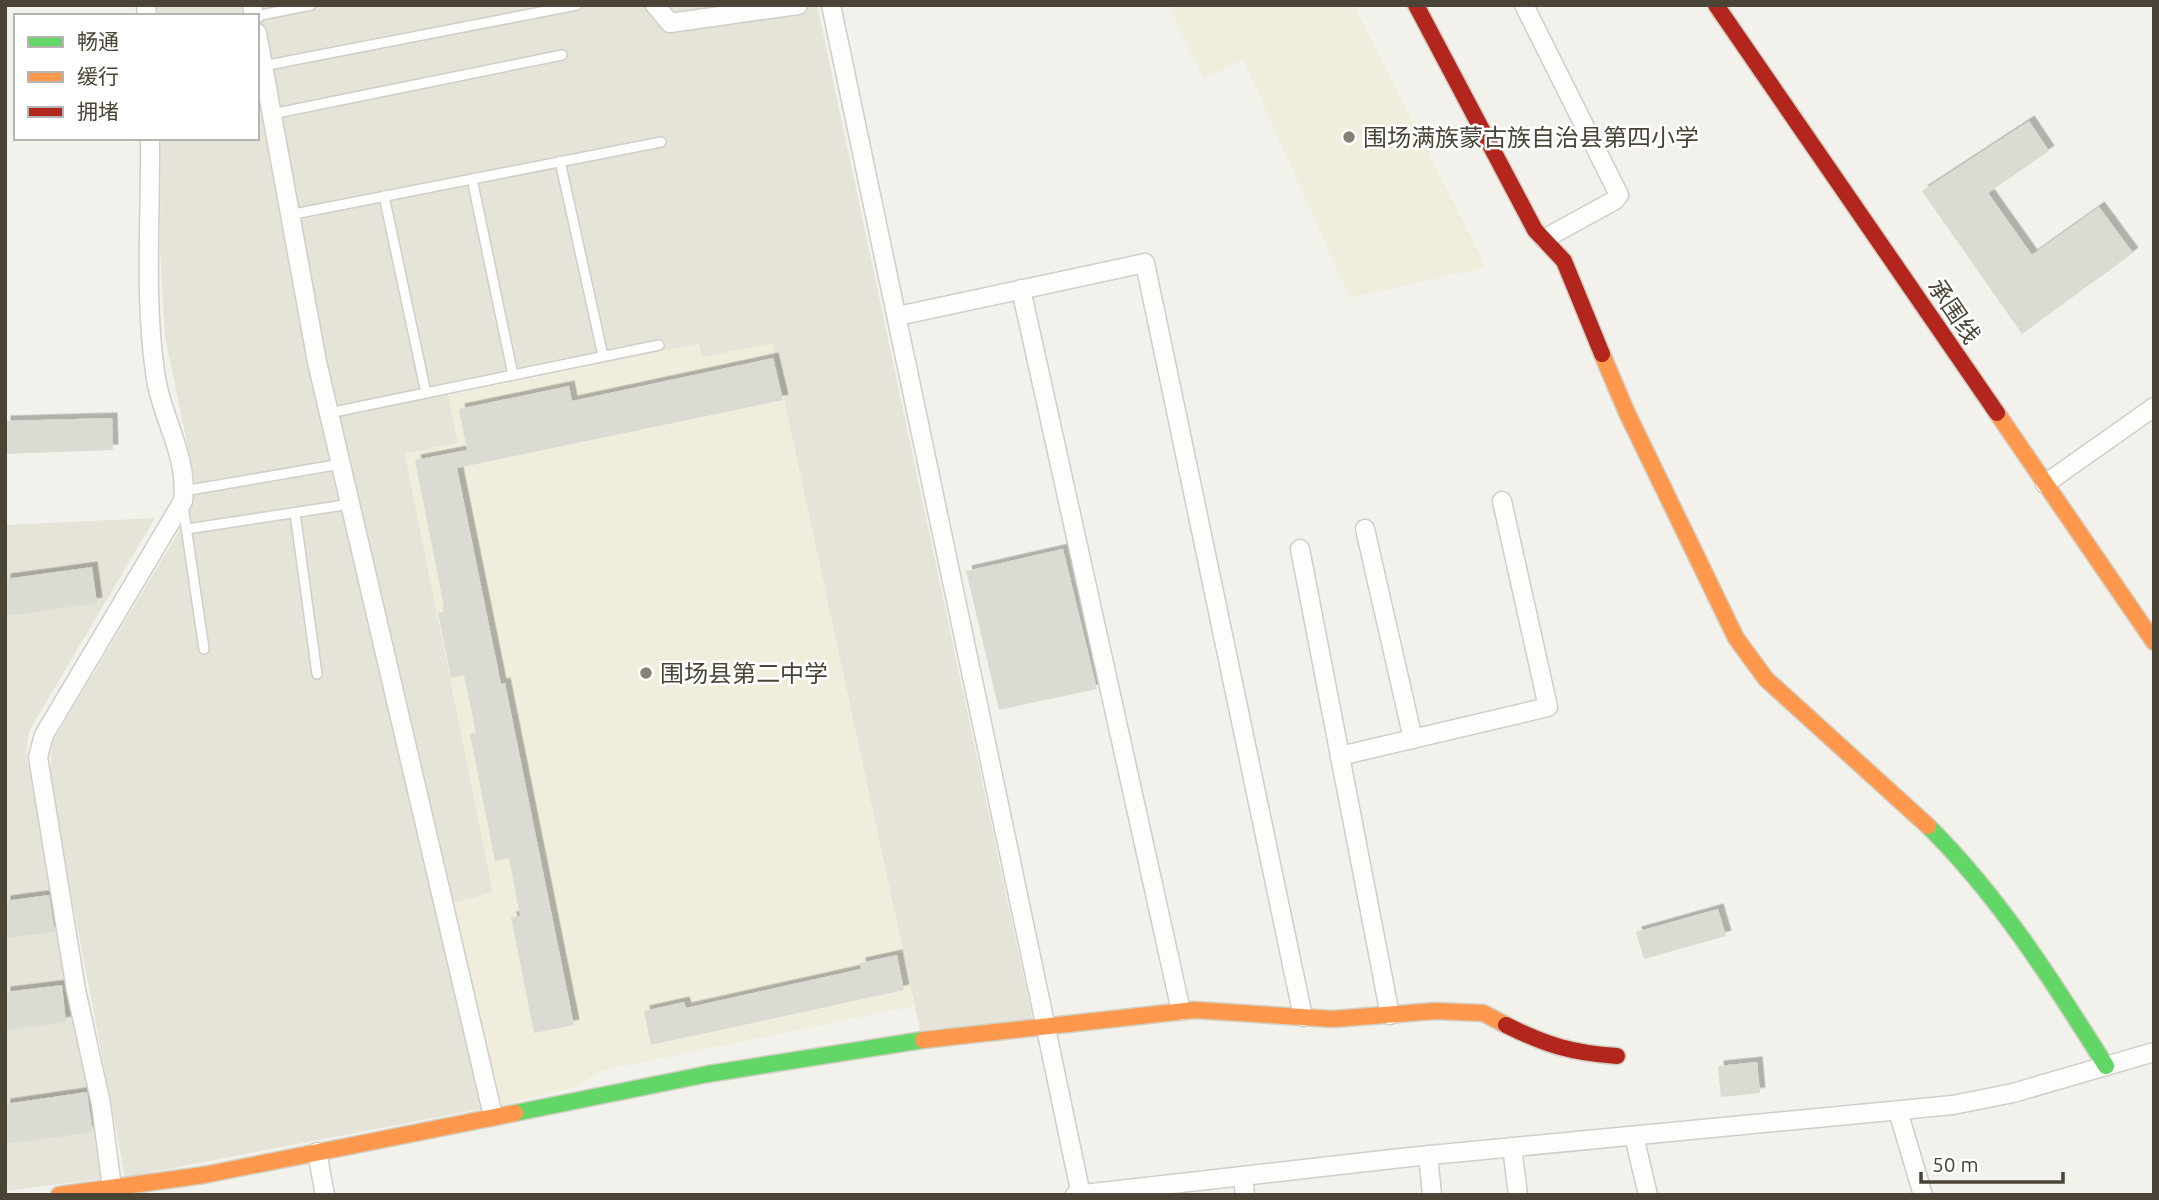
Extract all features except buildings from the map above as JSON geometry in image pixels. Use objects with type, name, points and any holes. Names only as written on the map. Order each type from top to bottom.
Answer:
[{"type":"main road","points":[[1416,5],[1535,230],[1564,261],[1627,413],[1736,638],[1766,679],[1812,724],[1930,828],[1966,867],[2063,997],[2106,1066]]},
{"type":"main road","name":"承围线","points":[[1716,5],[2154,642]]},
{"type":"main road","points":[[60,1195],[204,1175],[708,1074],[920,1040],[1181,1011],[1333,1019],[1434,1011],[1483,1013],[1544,1044],[1577,1053],[1617,1056]]},
{"type":"street","points":[[655,5],[670,23],[798,5]]},
{"type":"street","points":[[831,5],[1081,1194]]},
{"type":"street","points":[[1524,5],[1619,194],[1615,200],[1544,239]]},
{"type":"street","points":[[259,44],[289,215],[329,412],[493,1116]]},
{"type":"street","points":[[113,1188],[102,1104],[76,990],[38,757],[44,735],[183,496],[186,480],[155,375],[149,295],[150,140]]},
{"type":"street","points":[[898,316],[1144,262],[1303,1017]]},
{"type":"street","points":[[1021,289],[1181,1011]]},
{"type":"street","points":[[2045,484],[2154,407]]},
{"type":"street","points":[[1340,756],[1548,707],[1502,501]]},
{"type":"street","points":[[1364,529],[1413,739]]},
{"type":"street","points":[[1300,549],[1391,1015]]},
{"type":"street","points":[[1075,1195],[1512,1147],[1953,1105],[2013,1093],[2154,1052]]},
{"type":"street","points":[[1898,1111],[1923,1195]]},
{"type":"street","points":[[1634,1136],[1648,1195]]},
{"type":"street","points":[[1512,1147],[1518,1195]]},
{"type":"street","points":[[317,1152],[325,1195]]},
{"type":"street","points":[[1428,1156],[1432,1195]]},
{"type":"street","points":[[1243,1176],[1245,1195]]},
{"type":"lane","points":[[259,15],[311,5]]},
{"type":"lane","points":[[263,66],[577,5]]},
{"type":"lane","points":[[272,114],[562,55]]},
{"type":"lane","points":[[289,215],[661,142]]},
{"type":"lane","points":[[561,162],[603,356]]},
{"type":"lane","points":[[472,179],[513,375]]},
{"type":"lane","points":[[384,196],[426,393]]},
{"type":"lane","points":[[329,412],[659,345]]},
{"type":"lane","points":[[204,649],[183,496],[342,464]]},
{"type":"lane","points":[[187,529],[352,504]]},
{"type":"lane","points":[[295,513],[317,674]]},
{"type":"shaded area","points":[[156,5],[817,5],[1033,1021],[920,1030],[772,344],[702,358],[699,344],[448,394],[458,443],[405,454],[493,892],[454,903],[501,1105],[125,1177],[50,775],[52,743],[178,533],[195,481],[165,337],[160,251],[161,140],[259,140],[259,14],[157,14]]},
{"type":"shaded area","name":"围场满族蒙古族自治县第四小学","points":[[1168,5],[1354,5],[1486,267],[1350,298],[1243,59],[1204,78]]},
{"type":"shaded area","name":"围场县第二中学","points":[[772,343],[914,1006],[604,1070],[572,1088],[501,1105],[454,903],[493,892],[405,454],[458,443],[448,395],[699,344],[702,357]]},
{"type":"shaded area","points":[[155,518],[29,731],[26,753],[107,1178],[5,1191],[5,525]]},
{"type":"traffic: fast","points":[[1928,826],[1978,881],[2024,941],[2106,1066]]},
{"type":"traffic: fast","points":[[515,1113],[708,1074],[923,1040]]},
{"type":"traffic: slow","points":[[1602,354],[1627,413],[1736,638],[1766,679],[1928,826]]},
{"type":"traffic: slow","points":[[1997,413],[2154,642]]},
{"type":"traffic: slow","points":[[923,1040],[1194,1010],[1333,1019],[1435,1011],[1483,1013],[1506,1025]]},
{"type":"traffic: slow","points":[[59,1195],[204,1175],[515,1113]]},
{"type":"traffic: jam","points":[[1416,5],[1535,230],[1564,261],[1602,354]]},
{"type":"traffic: jam","points":[[1716,5],[1997,413]]},
{"type":"traffic: jam","points":[[1506,1025],[1560,1047],[1617,1056]]},
{"type":"place","name":"围场满族蒙古族自治县第四小学","points":[[1349,137]]},
{"type":"place","name":"围场县第二中学","points":[[646,673]]}]
